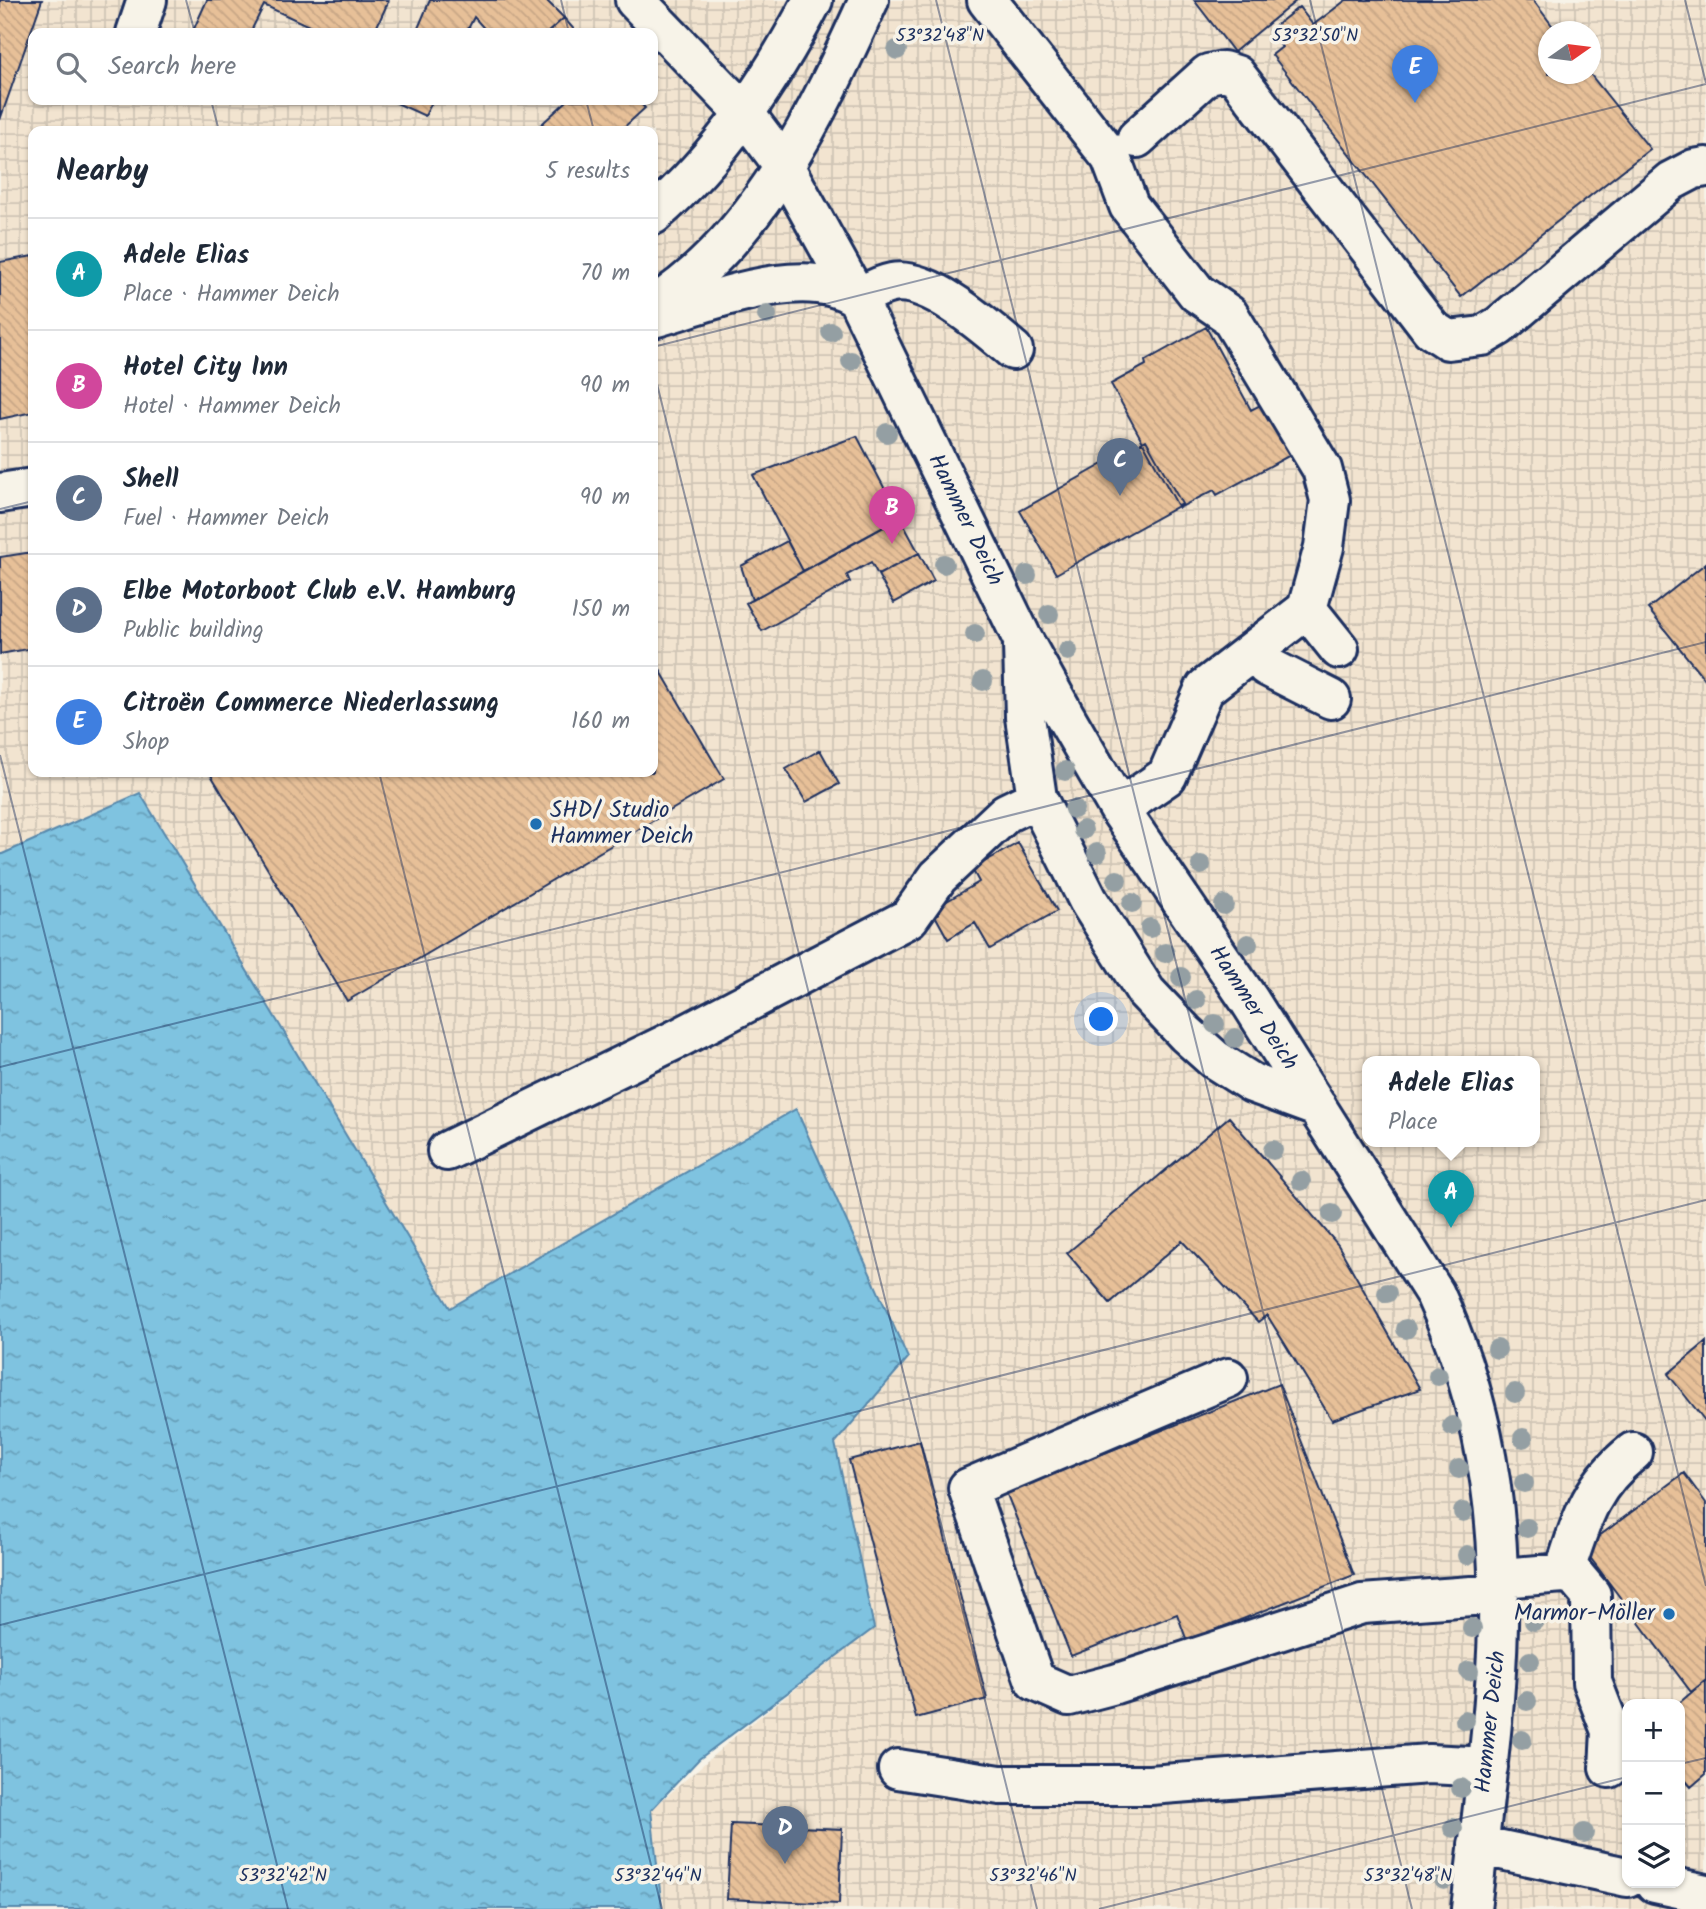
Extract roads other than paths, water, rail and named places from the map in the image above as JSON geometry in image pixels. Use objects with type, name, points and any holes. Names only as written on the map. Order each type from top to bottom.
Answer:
[{"type":"street","points":[[138,28],[147,0]]},
{"type":"street","name":"Hammer Deich","points":[[635,0],[745,114],[784,166],[856,298],[1023,640],[1119,809],[1250,1000],[1435,1294],[1455,1338],[1472,1389],[1483,1437],[1493,1494],[1500,1586],[1499,1642],[1488,1766],[1471,1909]]},
{"type":"street","points":[[658,211],[680,192],[745,114],[813,0]]},
{"type":"street","points":[[658,302],[693,275],[731,238],[784,166],[869,0]]},
{"type":"street","points":[[987,0],[1111,158],[1129,206],[1197,293],[1229,315],[1322,469],[1330,500],[1324,547],[1307,608],[1205,688],[1167,776],[1119,809]]},
{"type":"street","points":[[1137,138],[1208,74],[1223,71],[1236,75],[1432,329],[1448,340],[1482,336],[1499,326],[1671,181],[1694,169],[1706,167]]},
{"type":"street","points":[[658,317],[772,286],[805,282],[844,289],[856,298],[893,282],[929,290],[972,315],[1013,350]]},
{"type":"street","points":[[0,493],[28,489]]},
{"type":"street","points":[[1307,608],[1339,649]]},
{"type":"street","points":[[1023,640],[1025,717],[1037,799],[1081,889],[1146,992],[1214,1059],[1252,1083],[1317,1107]]},
{"type":"street","points":[[1256,650],[1266,666],[1331,699]]},
{"type":"street","points":[[447,1151],[677,1039],[909,918],[938,877],[1006,813],[1037,799]]},
{"type":"street","points":[[1228,1378],[968,1488],[1035,1681],[1069,1696],[1115,1684],[1362,1604],[1500,1586],[1564,1573],[1575,1576],[1591,1595],[1592,1682],[1611,1731],[1609,1768]]},
{"type":"street","points":[[1564,1573],[1593,1492],[1616,1466],[1633,1452]]},
{"type":"street","points":[[898,1769],[1000,1785],[1150,1785],[1429,1764],[1488,1766]]},
{"type":"street","points":[[1478,1845],[1622,1876]]},
{"type":"street","points":[[1685,1884],[1703,1885]]},
{"type":"water","points":[[140,793],[450,1308],[796,1109],[908,1358],[835,1443],[874,1628],[699,1759],[651,1810],[662,1909],[0,1909],[0,855]]},
{"type":"place","name":"Citroën Commerce Niederlassung","points":[[1415,103]]},
{"type":"place","name":"Shell","points":[[1120,496]]},
{"type":"place","name":"Hotel City Inn","points":[[892,544]]},
{"type":"place","name":"SHD/ Studio Hammer Deich","points":[[536,824]]},
{"type":"place","name":"Adele Elias","points":[[1451,1228]]},
{"type":"place","name":"Marmor-Möller","points":[[1669,1614]]},
{"type":"place","name":"Elbe Motorboot Club e.V. Hamburg","points":[[785,1864]]}]
